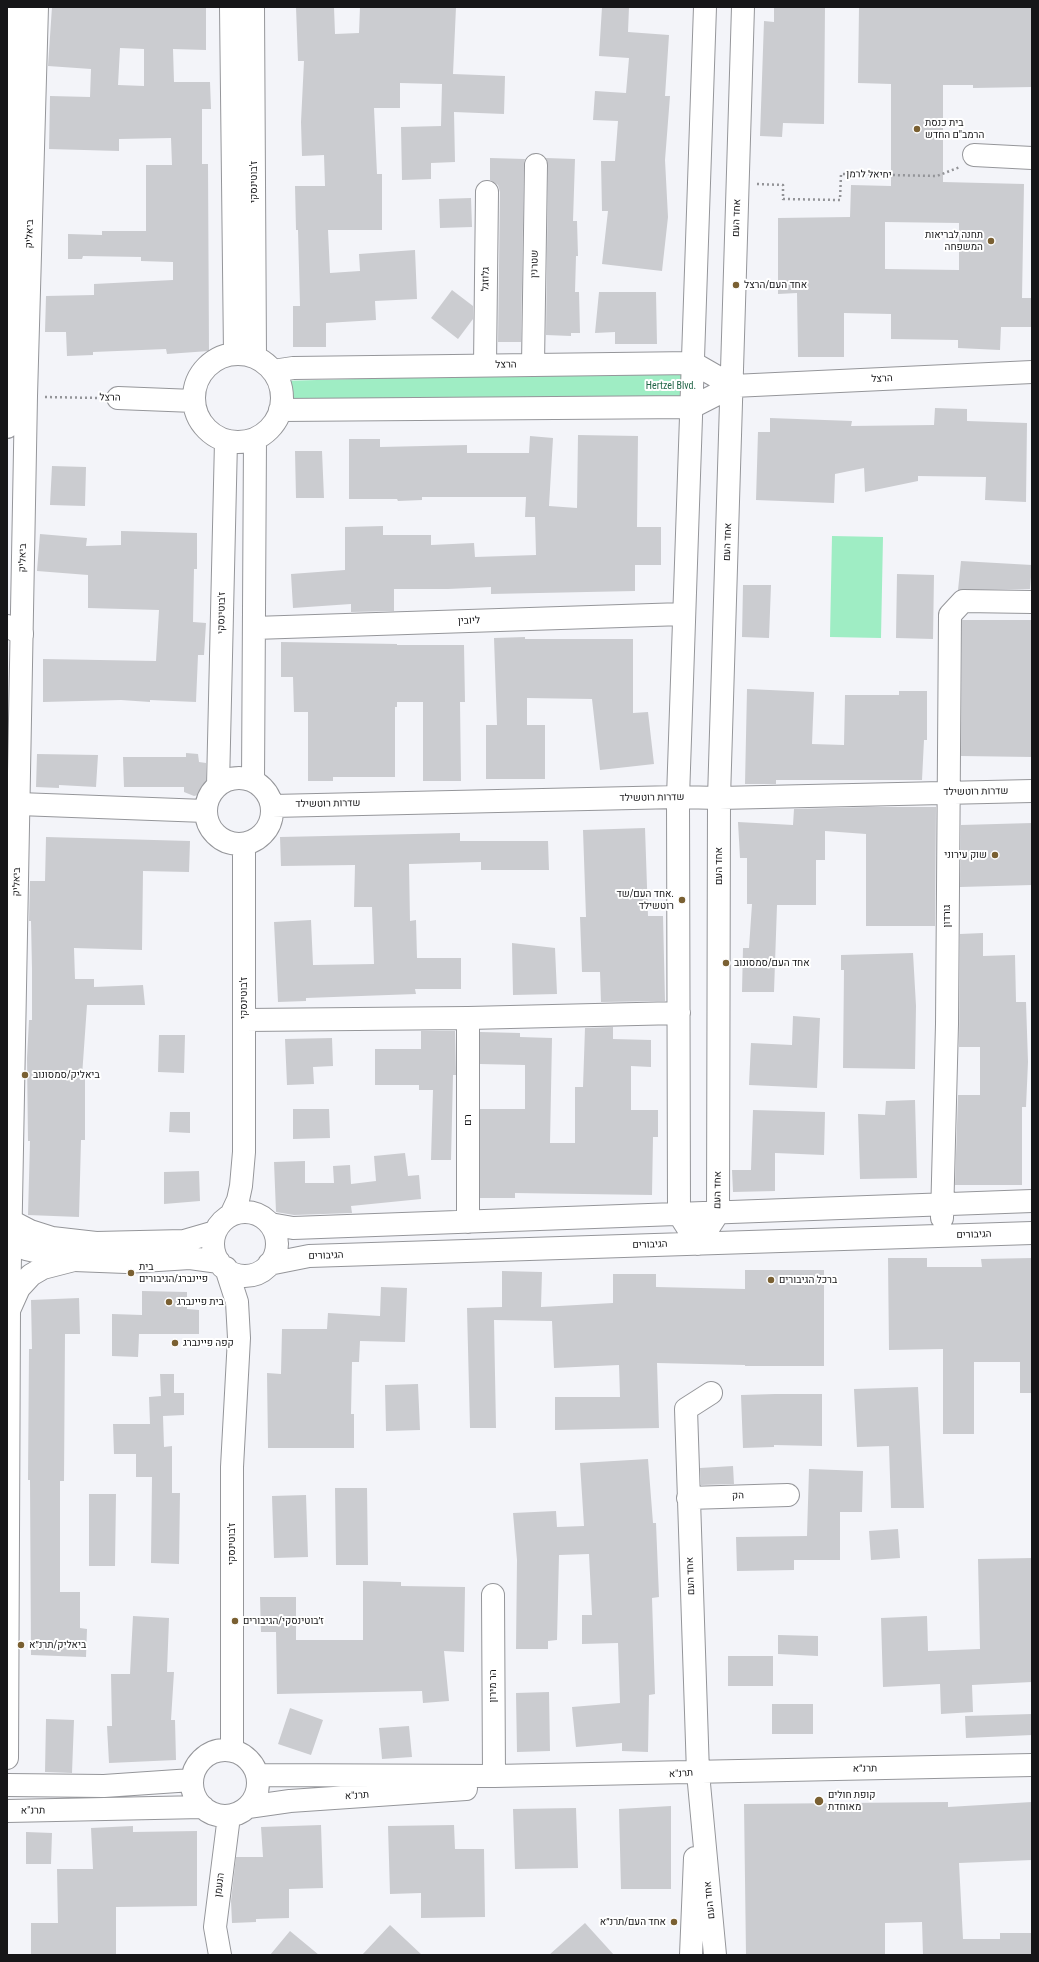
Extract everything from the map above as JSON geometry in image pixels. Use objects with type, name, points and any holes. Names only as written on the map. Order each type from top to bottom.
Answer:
[{"type":"street","name":"ביאליק","points":[[7,427],[9,231],[15,7]]},
{"type":"street","name":"ביאליק","points":[[7,1758],[9,1230],[19,804],[12,633],[26,396],[37,7]]},
{"type":"street","name":"ז'בוטינסקי","points":[[231,7],[245,356]]},
{"type":"street","name":"ז'בוטינסקי","points":[[245,356],[253,7]]},
{"type":"street","points":[[698,1244],[679,1214],[678,797],[705,7]]},
{"type":"street","name":"אחד העם","points":[[698,1244],[718,1213],[720,798],[743,7]]},
{"type":"street","points":[[974,154],[1032,158]]},
{"type":"street","name":"שטרנין","points":[[533,364],[536,165]]},
{"type":"street","name":"גלוזגל","points":[[485,365],[487,192]]},
{"type":"street","points":[[245,356],[265,363],[273,371],[279,383],[282,396],[280,410],[271,427],[255,439],[241,443],[226,441],[214,436],[203,426],[196,414],[194,401],[195,387],[201,374],[210,364],[222,357],[245,356]]},
{"type":"street","points":[[693,363],[733,386]]},
{"type":"street","name":"הרצל","points":[[273,371],[293,368],[693,363]]},
{"type":"street","name":"הרצל","points":[[280,410],[692,407],[733,386],[1032,372]]},
{"type":"street","name":"הרצל","points":[[118,398],[194,401]]},
{"type":"street","points":[[254,781],[255,439]]},
{"type":"street","name":"ז'בוטינסקי","points":[[218,785],[226,441]]},
{"type":"street","name":"גורדון","points":[[941,1236],[947,1024],[950,615],[963,601],[1032,602]]},
{"type":"street","name":"ליובין","points":[[254,628],[684,614]]},
{"type":"street","points":[[231,778],[242,778],[254,781],[268,795],[272,806],[271,820],[266,831],[255,841],[244,844],[228,843],[213,833],[207,823],[205,811],[210,793],[218,785],[231,778]]},
{"type":"street","name":"שדרות רוטשילד","points":[[272,806],[1032,791]]},
{"type":"street","points":[[19,804],[205,811]]},
{"type":"street","name":"ז'בוטינסקי","points":[[231,1215],[238,1200],[241,1186],[244,1152],[244,844]]},
{"type":"street","points":[[245,1020],[468,1018],[679,1013]]},
{"type":"street","name":"רם","points":[[468,1018],[468,1222]]},
{"type":"street","name":"ז'בוטינסקי","points":[[244,1152],[248,1189],[256,1210],[266,1221]]},
{"type":"street","points":[[266,1221],[274,1230],[277,1241],[276,1249],[266,1267],[252,1275],[241,1276],[230,1272],[222,1265],[214,1252],[213,1243],[215,1232],[222,1222],[231,1215],[241,1212],[252,1213],[266,1221],[293,1228],[1032,1201]]},
{"type":"street","points":[[9,1230],[30,1231],[52,1238],[96,1243],[184,1242],[215,1232]]},
{"type":"street","points":[[9,1230],[26,1249],[74,1260],[126,1262],[190,1258],[222,1265]]},
{"type":"street","name":"הגיבורים","points":[[266,1267],[309,1256],[1032,1233]]},
{"type":"street","points":[[9,1310],[19,1288],[31,1275],[43,1268],[74,1260]]},
{"type":"street","name":"ז'בוטינסקי","points":[[222,1265],[237,1302],[239,1338],[232,1467],[232,1750]]},
{"type":"street","name":"ז'בוטינסקי","points":[[239,1338],[250,1294],[266,1267]]},
{"type":"street","name":"אחד העם","points":[[711,1393],[686,1409],[698,1773],[716,1955]]},
{"type":"street","name":"הק","points":[[688,1498],[788,1495]]},
{"type":"street","name":"הר מירון","points":[[493,1595],[494,1776]]},
{"type":"street","points":[[221,1750],[232,1750],[241,1754],[254,1766],[257,1775],[257,1792],[248,1807],[239,1813],[229,1816],[211,1812],[203,1807],[193,1790],[192,1780],[195,1769],[210,1753],[221,1750]]},
{"type":"street","name":"תרנ״א","points":[[698,1773],[1032,1765]]},
{"type":"street","name":"אחד העם","points":[[691,1955],[698,1773]]},
{"type":"street","name":"תרנ\"א","points":[[257,1775],[494,1776],[698,1773]]},
{"type":"street","name":"תרנ\"א","points":[[248,1807],[290,1801],[698,1773]]},
{"type":"street","points":[[7,1785],[104,1786],[192,1780]]},
{"type":"street","name":"תרנ\"א","points":[[7,1811],[203,1807]]},
{"type":"street","name":"הנעמן","points":[[220,1955],[215,1927],[229,1816]]},
{"type":"path","name":"יחיאל לרמן","points":[[738,184],[783,185],[783,199],[840,200],[841,174],[937,176],[954,171],[968,161],[974,154]]},
{"type":"path","name":"הרצל","points":[[26,396],[118,398]]},
{"type":"green space","name":"Hertzel Blvd.","points":[[686,370],[686,400],[289,399],[280,381]]},
{"type":"green space","points":[[832,536],[883,537],[881,638],[830,637]]},
{"type":"building","points":[[52,7],[206,7],[206,50],[173,49],[174,82],[210,82],[211,109],[202,109],[202,164],[208,164],[209,351],[167,354],[166,349],[93,352],[93,355],[67,356],[66,332],[45,332],[46,296],[94,295],[94,284],[173,280],[173,262],[141,261],[141,257],[83,256],[82,259],[68,259],[68,234],[102,235],[102,231],[146,231],[146,165],[172,165],[171,138],[119,139],[119,151],[49,149],[50,96],[90,97],[91,69],[48,66]],"holes":[[[120,48],[144,49],[144,86],[118,85]]]},
{"type":"building","points":[[296,7],[334,7],[335,34],[359,33],[360,7],[456,7],[453,74],[505,76],[504,114],[454,112],[455,162],[431,163],[431,179],[402,180],[401,127],[441,126],[442,84],[400,83],[400,108],[374,108],[377,174],[382,174],[382,230],[328,230],[330,273],[360,271],[359,254],[415,250],[417,299],[375,301],[376,320],[326,323],[326,347],[293,347],[293,306],[300,306],[295,186],[325,186],[324,155],[302,156],[301,122],[304,61],[298,61]]},
{"type":"building","points":[[602,7],[629,7],[628,32],[669,35],[665,96],[670,96],[665,160],[668,217],[662,271],[602,264],[608,211],[602,211],[601,161],[615,161],[618,121],[593,120],[595,91],[626,93],[629,58],[599,56]]},
{"type":"building","points":[[774,7],[825,7],[824,124],[783,123],[782,137],[760,136],[764,21],[774,22]]},
{"type":"building","points":[[859,7],[1032,7],[1032,87],[973,88],[973,85],[943,85],[943,182],[1024,184],[1022,298],[1032,298],[1032,327],[1001,327],[1000,350],[958,348],[958,340],[891,339],[891,314],[844,313],[844,357],[798,357],[797,293],[778,294],[778,218],[850,217],[851,185],[891,186],[891,84],[858,83]],"holes":[[[885,222],[959,223],[959,270],[885,269]]]},
{"type":"building","points":[[490,158],[525,159],[521,342],[498,342],[500,192],[498,185],[490,180]]},
{"type":"building","points":[[546,158],[575,159],[573,221],[577,221],[578,256],[576,256],[575,292],[579,292],[580,333],[571,333],[571,336],[546,335],[548,165]]},
{"type":"building","points":[[471,198],[472,227],[440,228],[439,199]]},
{"type":"building","points":[[452,290],[473,306],[473,319],[458,339],[431,318]]},
{"type":"building","points":[[599,292],[656,292],[657,344],[615,344],[615,332],[595,333]]},
{"type":"building","points":[[935,408],[967,409],[967,421],[1027,423],[1026,502],[985,500],[986,477],[918,476],[918,481],[865,492],[864,468],[835,474],[834,503],[756,500],[758,432],[770,432],[770,418],[852,421],[851,426],[934,425]]},
{"type":"building","points":[[578,435],[638,436],[637,527],[661,527],[661,565],[635,565],[635,591],[491,594],[491,587],[394,589],[394,611],[351,612],[351,604],[293,608],[291,574],[345,570],[345,527],[383,526],[383,535],[431,535],[431,545],[474,543],[475,557],[536,555],[535,517],[525,517],[526,497],[422,497],[422,500],[398,501],[397,499],[349,499],[349,439],[380,439],[380,447],[467,445],[467,453],[529,453],[530,436],[553,438],[549,506],[577,508]]},
{"type":"building","points":[[295,451],[322,451],[324,498],[296,498]]},
{"type":"building","points":[[52,466],[86,467],[85,506],[50,505]]},
{"type":"building","points":[[121,531],[197,533],[197,569],[194,569],[193,622],[206,623],[204,655],[198,655],[196,702],[150,700],[150,702],[121,700],[43,702],[43,659],[156,661],[159,610],[88,608],[88,575],[37,571],[40,534],[87,538],[86,546],[121,545]]},
{"type":"building","points":[[961,561],[1032,565],[1030,589],[958,590]]},
{"type":"building","points":[[897,574],[934,575],[933,639],[896,638]]},
{"type":"building","points":[[743,585],[771,585],[769,638],[742,637]]},
{"type":"building","points":[[962,620],[1032,620],[1032,757],[961,756]]},
{"type":"building","points":[[525,637],[525,639],[633,639],[633,713],[648,712],[654,764],[600,770],[592,699],[527,698],[527,725],[545,725],[545,779],[486,779],[486,725],[497,725],[494,638]]},
{"type":"building","points":[[281,642],[464,645],[465,702],[460,702],[461,781],[423,781],[423,702],[397,702],[397,707],[395,707],[395,777],[333,777],[333,781],[308,781],[308,712],[294,712],[293,677],[281,677]]},
{"type":"building","points":[[747,689],[814,692],[812,744],[844,745],[845,695],[899,695],[899,691],[927,691],[927,740],[924,740],[922,780],[776,780],[776,784],[745,784]]},
{"type":"building","points":[[186,753],[198,754],[199,762],[206,763],[206,793],[194,796],[184,792],[184,787],[124,787],[123,757],[186,757]]},
{"type":"building","points":[[37,754],[98,755],[96,787],[59,785],[59,788],[36,787]]},
{"type":"building","points":[[936,807],[935,926],[866,926],[866,834],[825,831],[825,860],[816,860],[816,905],[777,905],[774,992],[742,992],[743,948],[749,948],[752,904],[747,904],[747,858],[740,858],[738,822],[793,825],[794,809]]},
{"type":"building","name":"שוק עירוני","points":[[1032,823],[1032,885],[960,887],[961,825]]},
{"type":"building","points":[[645,828],[648,916],[663,916],[665,1001],[601,1002],[600,972],[582,972],[580,917],[586,917],[583,830]]},
{"type":"building","points":[[460,833],[460,841],[548,841],[549,870],[481,870],[481,862],[409,864],[410,921],[416,920],[417,958],[461,958],[461,989],[415,989],[416,994],[306,998],[306,1001],[278,1002],[274,922],[311,920],[313,965],[374,964],[372,907],[354,907],[355,865],[281,866],[280,837]]},
{"type":"building","points":[[46,837],[190,841],[189,872],[143,871],[142,950],[74,948],[75,979],[94,979],[94,987],[143,985],[145,1005],[87,1005],[82,1076],[85,1076],[85,1140],[81,1140],[79,1217],[28,1215],[30,1141],[28,1141],[27,1058],[29,1020],[32,1020],[31,921],[29,921],[30,881],[45,881]]},
{"type":"building","points":[[983,933],[983,956],[1015,955],[1016,1002],[1026,1002],[1028,1062],[1026,1107],[1022,1107],[1022,1185],[955,1185],[958,1095],[980,1095],[980,1047],[959,1047],[960,934]]},
{"type":"building","points":[[512,943],[555,948],[557,994],[513,995]]},
{"type":"building","points":[[913,953],[916,1006],[915,1069],[843,1068],[844,970],[841,970],[841,955]]},
{"type":"building","points":[[793,1016],[820,1018],[817,1088],[749,1085],[751,1043],[792,1045]]},
{"type":"building","points":[[613,1027],[613,1039],[651,1040],[651,1067],[631,1066],[631,1110],[658,1110],[658,1137],[653,1137],[652,1195],[515,1193],[515,1198],[480,1198],[480,1109],[525,1109],[525,1065],[480,1064],[480,1032],[520,1033],[520,1037],[552,1038],[550,1143],[575,1143],[575,1087],[583,1087],[585,1028]]},
{"type":"building","points":[[421,1031],[455,1031],[456,1075],[453,1075],[451,1160],[431,1160],[433,1090],[419,1090],[419,1085],[375,1085],[375,1049],[421,1049]]},
{"type":"building","points":[[159,1035],[185,1035],[184,1073],[158,1072]]},
{"type":"building","points":[[332,1038],[333,1066],[313,1067],[314,1084],[287,1085],[285,1039]]},
{"type":"building","points":[[915,1100],[917,1178],[860,1179],[858,1114],[885,1115],[886,1101]]},
{"type":"building","points":[[293,1109],[329,1109],[330,1138],[293,1139]]},
{"type":"building","points":[[753,1110],[825,1112],[824,1155],[775,1153],[775,1191],[733,1192],[732,1170],[751,1170]]},
{"type":"building","points":[[170,1112],[190,1112],[190,1133],[169,1132]]},
{"type":"building","points":[[405,1153],[408,1176],[419,1175],[421,1199],[351,1206],[352,1213],[294,1215],[276,1212],[274,1162],[305,1161],[305,1183],[334,1183],[333,1166],[350,1165],[351,1184],[376,1181],[374,1156]]},
{"type":"building","points":[[199,1171],[200,1201],[164,1204],[164,1172]]},
{"type":"building","points":[[888,1258],[927,1258],[927,1267],[982,1267],[981,1259],[1032,1258],[1032,1393],[1020,1393],[1020,1362],[974,1362],[974,1434],[943,1434],[943,1349],[889,1350]]},
{"type":"building","points":[[745,1270],[824,1270],[824,1366],[745,1366],[657,1363],[659,1428],[555,1430],[555,1397],[620,1397],[619,1365],[554,1368],[552,1321],[494,1320],[496,1428],[470,1428],[467,1308],[502,1307],[502,1271],[542,1272],[541,1307],[613,1303],[613,1274],[656,1274],[656,1287],[745,1289]]},
{"type":"building","points":[[381,1287],[407,1288],[405,1342],[360,1341],[359,1362],[352,1362],[351,1414],[354,1414],[354,1448],[268,1448],[267,1373],[281,1374],[282,1329],[327,1329],[328,1313],[380,1316]]},
{"type":"building","points":[[142,1291],[187,1292],[187,1309],[199,1310],[199,1334],[139,1334],[138,1357],[112,1356],[112,1314],[142,1315]]},
{"type":"building","points":[[79,1298],[80,1334],[65,1334],[64,1481],[60,1481],[60,1592],[80,1592],[80,1628],[87,1629],[86,1657],[31,1655],[30,1480],[28,1480],[29,1349],[32,1349],[31,1300]]},
{"type":"building","points":[[160,1374],[174,1374],[174,1393],[184,1393],[184,1415],[163,1416],[164,1447],[172,1446],[172,1493],[180,1493],[179,1564],[151,1563],[152,1477],[136,1477],[136,1454],[114,1454],[113,1424],[150,1424],[149,1397],[161,1396]]},
{"type":"building","points":[[418,1384],[420,1430],[386,1431],[385,1385]]},
{"type":"building","points":[[918,1387],[924,1508],[891,1508],[889,1446],[857,1447],[854,1389]]},
{"type":"building","points":[[822,1394],[822,1446],[774,1445],[774,1447],[743,1448],[741,1395]]},
{"type":"building","points":[[648,1459],[653,1523],[656,1523],[659,1597],[652,1598],[655,1694],[649,1695],[648,1752],[622,1751],[622,1743],[576,1747],[572,1707],[620,1703],[618,1643],[582,1644],[582,1615],[592,1615],[589,1554],[559,1555],[557,1640],[548,1641],[548,1649],[516,1649],[517,1560],[513,1513],[556,1511],[557,1527],[584,1526],[580,1463]]},
{"type":"building","points":[[733,1466],[734,1484],[701,1485],[700,1468]]},
{"type":"building","points":[[809,1469],[863,1471],[862,1512],[840,1512],[840,1560],[794,1560],[794,1570],[737,1571],[736,1537],[807,1536]]},
{"type":"building","points":[[335,1488],[367,1488],[368,1565],[336,1565]]},
{"type":"building","points":[[89,1494],[116,1494],[115,1566],[89,1566]]},
{"type":"building","points":[[306,1495],[308,1557],[274,1558],[272,1496]]},
{"type":"building","points":[[898,1529],[900,1558],[871,1560],[869,1531]]},
{"type":"building","points":[[1032,1558],[1032,1682],[972,1685],[973,1712],[941,1714],[940,1684],[883,1687],[881,1618],[927,1616],[928,1651],[980,1649],[978,1559]]},
{"type":"building","points":[[363,1581],[401,1582],[401,1586],[465,1587],[464,1652],[444,1651],[449,1701],[423,1703],[422,1691],[277,1694],[276,1632],[261,1632],[260,1597],[296,1597],[296,1640],[363,1640]]},
{"type":"building","points":[[133,1616],[169,1618],[167,1672],[174,1672],[171,1720],[175,1720],[176,1760],[109,1763],[107,1726],[112,1726],[111,1674],[130,1674]]},
{"type":"building","points":[[778,1635],[818,1636],[818,1656],[778,1654]]},
{"type":"building","points":[[728,1656],[773,1656],[773,1686],[728,1686]]},
{"type":"building","points":[[549,1692],[550,1751],[517,1752],[516,1693]]},
{"type":"building","points":[[772,1704],[813,1704],[813,1734],[772,1734]]},
{"type":"building","points":[[290,1708],[323,1720],[311,1755],[278,1744]]},
{"type":"building","points":[[1032,1714],[1032,1735],[966,1738],[965,1716]]},
{"type":"building","points":[[46,1719],[74,1720],[72,1773],[45,1772]]},
{"type":"building","points":[[409,1726],[412,1757],[382,1759],[379,1728]]},
{"type":"building","points":[[948,1802],[948,1807],[1032,1802],[1032,1860],[959,1863],[963,1939],[1000,1939],[1000,1933],[1032,1933],[1032,1955],[923,1955],[922,1922],[885,1923],[885,1955],[746,1955],[744,1804]]},
{"type":"building","points":[[671,1806],[671,1889],[621,1889],[619,1809]]},
{"type":"building","points":[[576,1808],[578,1868],[515,1869],[513,1809]]},
{"type":"building","points":[[321,1825],[323,1888],[289,1889],[289,1918],[256,1919],[256,1922],[232,1923],[231,1901],[236,1857],[263,1857],[261,1827]]},
{"type":"building","points":[[454,1825],[455,1849],[484,1849],[485,1917],[421,1918],[421,1893],[390,1894],[388,1826]]},
{"type":"building","points":[[133,1826],[133,1832],[197,1831],[197,1906],[116,1907],[116,1955],[31,1955],[31,1923],[58,1923],[57,1869],[93,1869],[91,1828]]},
{"type":"building","points":[[26,1832],[52,1833],[51,1864],[26,1864]]},
{"type":"building","points":[[585,1923],[614,1955],[549,1955]]},
{"type":"building","points":[[390,1925],[422,1955],[362,1955]]},
{"type":"building","points":[[290,1931],[319,1955],[270,1955]]},
{"type":"place","name":"בית כנסת הרמב\"ם החדש","points":[[917,129]]},
{"type":"place","name":"תחנה לבריאות המשפחה","points":[[991,241]]},
{"type":"place","name":"אחד העם/הרצל","points":[[736,285]]},
{"type":"place","name":"שוק עירוני","points":[[995,855]]},
{"type":"place","name":"אחד העם/שד. רוטשילד","points":[[682,900]]},
{"type":"place","name":"אחד העם/סמסונוב","points":[[726,963]]},
{"type":"place","name":"ביאליק/סמסונוב","points":[[25,1075]]},
{"type":"place","name":"בית פיינברג/הגיבורים","points":[[131,1273]]},
{"type":"place","name":"ברכל הגיבורים","points":[[771,1280]]},
{"type":"place","name":"בית פיינברג","points":[[169,1302]]},
{"type":"place","name":"קפה פיינברג","points":[[175,1343]]},
{"type":"place","name":"ז׳בוטינסקי/הגיבורים","points":[[235,1621]]},
{"type":"place","name":"ביאליק/תרנ״א","points":[[21,1645]]},
{"type":"place","name":"קופת חולים מאוחדת","points":[[819,1801]]},
{"type":"place","name":"אחד העם/תרנ״א","points":[[674,1922]]}]
